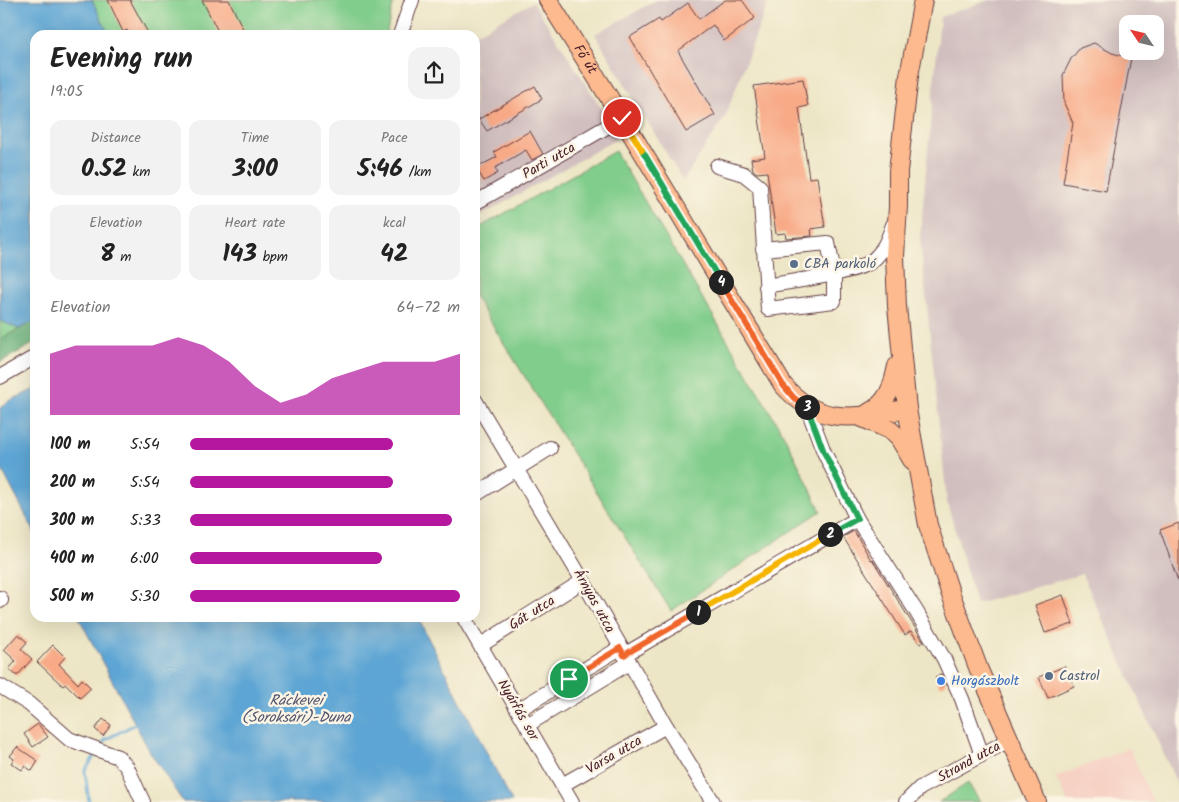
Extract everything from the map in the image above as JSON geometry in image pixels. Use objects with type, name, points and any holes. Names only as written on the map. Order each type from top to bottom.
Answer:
[{"type":"main road","name":"Fő út","points":[[548,0],[622,118],[783,385],[794,398],[807,407]]},
{"type":"main road","points":[[923,0],[905,101],[898,171],[895,256],[907,409],[928,525],[950,592],[979,670],[1037,802]]},
{"type":"main road","points":[[858,416],[877,408],[886,399],[894,380],[901,345]]},
{"type":"main road","points":[[807,407],[842,417],[907,409]]},
{"type":"main road","points":[[858,416],[890,430],[899,438],[918,469]]},
{"type":"street","points":[[402,30],[412,0]]},
{"type":"street","name":"Parti utca","points":[[480,200],[622,118]]},
{"type":"street","points":[[717,166],[744,174],[760,187],[763,249],[768,309],[834,301],[834,274],[828,243],[763,249]]},
{"type":"street","points":[[766,286],[834,274],[870,262],[881,252],[888,240],[898,206]]},
{"type":"street","points":[[0,377],[30,360]]},
{"type":"street","points":[[807,407],[824,452],[857,519],[916,611],[944,659],[962,699],[982,755]]},
{"type":"street","name":"Árnyas utca","points":[[480,408],[666,726],[713,802]]},
{"type":"street","points":[[480,491],[550,448]]},
{"type":"street","points":[[518,710],[624,655],[857,519]]},
{"type":"street","name":"Gát utca","points":[[481,645],[583,582]]},
{"type":"street","name":"Nyárfás sor","points":[[467,622],[572,802]]},
{"type":"street","points":[[527,725],[624,655]]},
{"type":"street","points":[[0,686],[29,704],[69,739],[118,757],[127,767],[143,802]]},
{"type":"street","name":"Varsa utca","points":[[562,785],[666,726]]},
{"type":"street","name":"Strand utca","points":[[906,802],[920,788],[1009,740]]},
{"type":"shaded area","points":[[657,0],[769,0],[725,117],[683,181],[595,34]]},
{"type":"shaded area","points":[[989,0],[1179,0],[1179,788],[1082,574],[976,604],[947,502],[920,238],[940,17]]},
{"type":"shaded area","points":[[533,2],[620,137],[480,216],[480,32]]},
{"type":"shaded area","points":[[1129,748],[1153,802],[1068,802],[1056,777]]},
{"type":"green space","points":[[0,0],[394,0],[387,30],[30,30],[30,324],[0,339]]},
{"type":"green space","points":[[615,151],[785,437],[821,511],[671,611],[480,305],[480,227]]},
{"type":"green space","points":[[30,324],[30,346],[0,362],[0,339]]},
{"type":"green space","points":[[968,783],[980,802],[939,802]]},
{"type":"water","points":[[0,0],[92,0],[107,30],[30,30],[30,324],[19,329],[0,321]]},
{"type":"water","points":[[30,391],[30,523],[0,466],[0,408],[9,401]]},
{"type":"water","name":"Ráckevei (Soroksári)-Duna","points":[[81,622],[420,622],[512,802],[183,802],[150,752]]},
{"type":"building","points":[[108,0],[130,0],[146,30],[122,30]]},
{"type":"building","points":[[202,0],[229,0],[244,30],[217,30]]},
{"type":"building","points":[[725,0],[742,0],[755,18],[724,41],[713,25],[678,51],[715,115],[686,132],[630,37],[659,19],[661,22],[688,3],[699,19]]},
{"type":"building","points":[[1094,43],[1119,55],[1119,60],[1131,60],[1106,191],[1063,183],[1073,123],[1064,103],[1063,75],[1071,59],[1080,48]]},
{"type":"building","points":[[803,79],[808,106],[799,108],[809,178],[817,177],[825,227],[811,229],[812,236],[786,238],[785,233],[776,234],[767,172],[757,173],[753,170],[751,159],[765,157],[754,86]]},
{"type":"building","points":[[535,86],[542,99],[487,131],[480,118]]},
{"type":"building","points":[[530,131],[543,154],[532,160],[526,150],[495,168],[498,173],[484,181],[480,174],[480,166],[497,157],[494,152]]},
{"type":"building","points":[[1179,523],[1179,581],[1178,581],[1160,530]]},
{"type":"building","points":[[854,531],[924,642],[920,644],[911,631],[905,635],[843,537]]},
{"type":"building","points":[[1063,595],[1073,624],[1045,633],[1035,605]]},
{"type":"building","points":[[18,634],[27,642],[21,649],[32,659],[17,676],[9,669],[16,661],[4,650]]},
{"type":"building","points":[[53,645],[65,657],[59,664],[78,684],[82,679],[91,688],[80,698],[66,684],[63,686],[37,662]]},
{"type":"building","points":[[1065,666],[1074,686],[1048,698],[1039,677]]},
{"type":"building","points":[[941,674],[946,684],[940,687],[935,678]]},
{"type":"building","points":[[103,719],[111,725],[103,736],[95,729]]},
{"type":"building","points":[[38,724],[48,737],[33,747],[24,734]]},
{"type":"building","points":[[17,747],[38,761],[32,771],[25,766],[22,770],[11,763],[14,759],[10,756]]},
{"type":"waterway","points":[[101,747],[105,740],[135,724]]},
{"type":"waterway","points":[[89,802],[85,771],[97,752]]},
{"type":"place","name":"CBA parkoló","points":[[794,264]]},
{"type":"place","name":"Castrol","points":[[1049,676]]},
{"type":"place","name":"Horgászbolt","points":[[941,681]]},
{"type":"route","points":[[569,679],[620,648],[624,655],[857,519],[824,452],[807,407],[794,398],[783,385],[622,118]]}]
